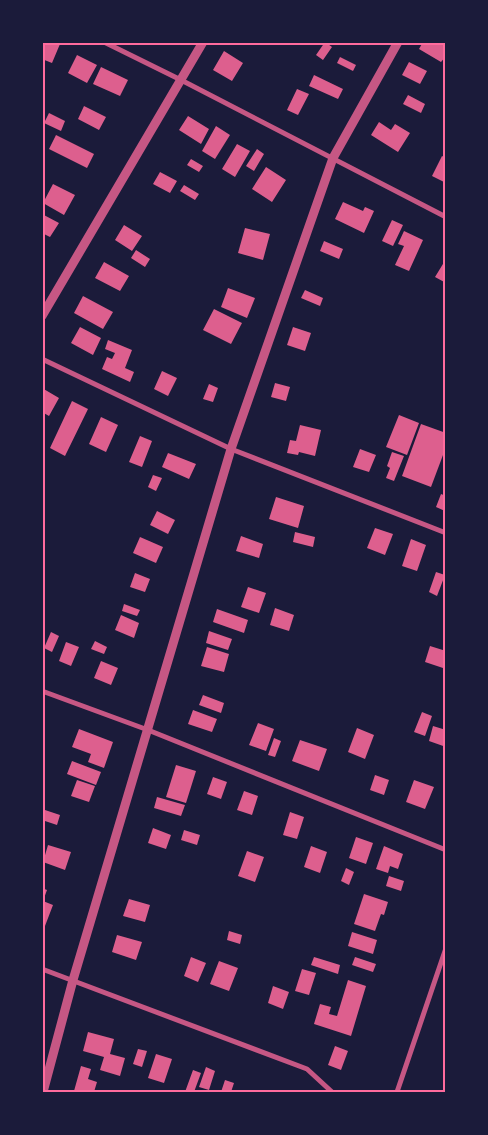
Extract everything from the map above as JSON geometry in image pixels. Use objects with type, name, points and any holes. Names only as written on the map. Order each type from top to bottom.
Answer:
[{"type":"street","points":[[104,42],[446,217]]},
{"type":"street","points":[[42,316],[202,42]]},
{"type":"street","points":[[43,1092],[73,980],[231,449],[333,158],[398,42]]},
{"type":"street","points":[[42,359],[231,449],[446,532]]},
{"type":"street","points":[[42,691],[148,730],[446,850]]},
{"type":"street","points":[[397,1092],[446,948]]},
{"type":"street","points":[[42,969],[307,1069],[332,1092]]},
{"type":"building","points":[[44,42],[60,44],[52,63],[42,59]]},
{"type":"building","points":[[325,42],[332,47],[323,60],[316,55]]},
{"type":"building","points":[[423,42],[446,42],[446,56],[441,62],[419,49]]},
{"type":"building","points":[[224,51],[243,63],[232,81],[213,70]]},
{"type":"building","points":[[77,55],[97,65],[87,83],[68,73]]},
{"type":"building","points":[[340,57],[356,65],[353,71],[337,63]]},
{"type":"building","points":[[409,62],[427,71],[420,84],[402,75]]},
{"type":"building","points":[[101,67],[128,80],[120,96],[93,84]]},
{"type":"building","points":[[314,75],[343,89],[338,99],[309,86]]},
{"type":"building","points":[[297,89],[309,94],[298,115],[287,110]]},
{"type":"building","points":[[408,95],[425,104],[421,113],[403,104]]},
{"type":"building","points":[[84,106],[106,117],[99,130],[78,119]]},
{"type":"building","points":[[49,113],[65,121],[61,131],[44,123]]},
{"type":"building","points":[[188,116],[209,129],[201,144],[179,130]]},
{"type":"building","points":[[379,122],[391,130],[395,124],[410,133],[398,152],[371,135]]},
{"type":"building","points":[[216,126],[230,135],[215,159],[202,151]]},
{"type":"building","points":[[56,135],[94,154],[87,168],[49,149]]},
{"type":"building","points":[[237,144],[250,151],[235,177],[222,169]]},
{"type":"building","points":[[257,149],[264,154],[254,171],[246,166]]},
{"type":"building","points":[[442,156],[446,158],[446,183],[432,176]]},
{"type":"building","points":[[191,159],[203,166],[199,172],[187,165]]},
{"type":"building","points":[[266,167],[286,180],[272,202],[252,189]]},
{"type":"building","points":[[160,172],[177,181],[170,193],[153,184]]},
{"type":"building","points":[[53,184],[75,195],[64,215],[43,203]]},
{"type":"building","points":[[184,185],[199,194],[195,200],[180,191]]},
{"type":"building","points":[[343,202],[363,211],[365,207],[374,211],[364,233],[335,219]]},
{"type":"building","points":[[42,214],[59,223],[50,237],[42,233]]},
{"type":"building","points":[[392,220],[403,225],[393,246],[382,241]]},
{"type":"building","points":[[124,225],[142,236],[132,251],[115,240]]},
{"type":"building","points":[[245,228],[270,234],[263,260],[238,253]]},
{"type":"building","points":[[404,231],[423,240],[409,271],[395,265],[404,246],[398,244]]},
{"type":"building","points":[[324,241],[343,249],[339,259],[320,251]]},
{"type":"building","points":[[136,250],[150,259],[145,267],[131,258]]},
{"type":"building","points":[[446,259],[446,283],[435,277]]},
{"type":"building","points":[[104,262],[129,276],[120,291],[95,278]]},
{"type":"building","points":[[228,288],[255,298],[247,318],[221,307]]},
{"type":"building","points":[[305,290],[323,298],[320,306],[301,298]]},
{"type":"building","points":[[83,296],[113,312],[103,329],[74,313]]},
{"type":"building","points":[[214,309],[242,323],[231,344],[203,330]]},
{"type":"building","points":[[80,327],[101,338],[93,355],[71,343]]},
{"type":"building","points":[[293,327],[311,333],[305,351],[287,345]]},
{"type":"building","points":[[108,340],[132,350],[125,368],[134,372],[130,382],[102,369],[107,357],[112,359],[115,353],[105,349]]},
{"type":"building","points":[[162,371],[177,378],[168,396],[154,389]]},
{"type":"building","points":[[275,383],[290,387],[286,401],[271,397]]},
{"type":"building","points":[[209,384],[218,388],[213,402],[203,399]]},
{"type":"building","points":[[42,388],[59,398],[49,416],[42,412]]},
{"type":"building","points":[[72,401],[88,409],[65,456],[50,448]]},
{"type":"building","points":[[399,415],[419,423],[407,455],[386,447]]},
{"type":"building","points":[[101,417],[118,425],[106,452],[89,444]]},
{"type":"building","points":[[421,424],[446,433],[446,447],[431,487],[402,476]]},
{"type":"building","points":[[300,425],[321,430],[315,456],[299,452],[298,455],[287,453],[290,440],[296,441]]},
{"type":"building","points":[[140,436],[152,441],[142,467],[129,462]]},
{"type":"building","points":[[360,449],[376,455],[369,472],[353,467]]},
{"type":"building","points":[[392,452],[404,456],[394,481],[386,478],[390,468],[387,466]]},
{"type":"building","points":[[168,453],[196,464],[189,479],[162,467]]},
{"type":"building","points":[[153,475],[162,478],[156,491],[148,487]]},
{"type":"building","points":[[441,494],[446,496],[445,511],[436,507]]},
{"type":"building","points":[[276,497],[304,506],[298,528],[269,519]]},
{"type":"building","points":[[157,511],[175,520],[168,534],[150,525]]},
{"type":"building","points":[[375,528],[393,534],[385,555],[367,548]]},
{"type":"building","points":[[295,532],[315,537],[313,547],[293,542]]},
{"type":"building","points":[[241,536],[263,544],[259,558],[236,551]]},
{"type":"building","points":[[140,537],[163,547],[156,563],[133,553]]},
{"type":"building","points":[[411,539],[426,545],[417,571],[402,566]]},
{"type":"building","points":[[436,572],[445,575],[437,596],[429,592]]},
{"type":"building","points":[[135,573],[150,579],[145,592],[130,587]]},
{"type":"building","points":[[248,587],[266,593],[259,613],[241,607]]},
{"type":"building","points":[[124,604],[140,610],[137,616],[122,611]]},
{"type":"building","points":[[275,608],[294,615],[289,631],[270,625]]},
{"type":"building","points":[[217,609],[248,620],[244,633],[213,622]]},
{"type":"building","points":[[121,615],[139,623],[134,638],[115,630]]},
{"type":"building","points":[[209,631],[232,639],[228,650],[206,643]]},
{"type":"building","points":[[51,632],[59,636],[52,652],[44,648]]},
{"type":"building","points":[[95,641],[107,647],[104,654],[91,649]]},
{"type":"building","points":[[66,642],[79,647],[71,666],[59,661]]},
{"type":"building","points":[[430,646],[446,651],[446,669],[425,662]]},
{"type":"building","points":[[207,647],[229,654],[224,672],[201,666]]},
{"type":"building","points":[[101,661],[118,668],[111,685],[94,678]]},
{"type":"building","points":[[203,695],[224,703],[221,713],[199,705]]},
{"type":"building","points":[[193,710],[217,719],[212,732],[188,724]]},
{"type":"building","points":[[422,712],[432,716],[425,736],[414,732]]},
{"type":"building","points":[[258,723],[274,729],[266,751],[249,745]]},
{"type":"building","points":[[433,726],[446,730],[446,747],[429,741]]},
{"type":"building","points":[[357,728],[374,735],[365,759],[348,752]]},
{"type":"building","points":[[79,729],[113,742],[104,768],[88,762],[91,754],[72,747]]},
{"type":"building","points":[[274,738],[281,741],[275,757],[268,755]]},
{"type":"building","points":[[300,740],[327,749],[319,771],[292,761]]},
{"type":"building","points":[[72,761],[101,772],[96,785],[67,774]]},
{"type":"building","points":[[176,765],[196,771],[186,803],[166,797]]},
{"type":"building","points":[[375,775],[389,780],[384,795],[370,790]]},
{"type":"building","points":[[213,777],[227,782],[221,799],[207,794]]},
{"type":"building","points":[[77,780],[95,786],[89,802],[71,796]]},
{"type":"building","points":[[414,780],[434,787],[425,809],[406,802]]},
{"type":"building","points":[[244,791],[258,796],[252,815],[237,810]]},
{"type":"building","points":[[157,797],[185,805],[181,816],[154,808]]},
{"type":"building","points":[[42,809],[60,815],[57,825],[42,820]]},
{"type":"building","points":[[290,812],[304,817],[297,839],[283,835]]},
{"type":"building","points":[[153,828],[171,835],[166,849],[148,843]]},
{"type":"building","points":[[184,830],[200,835],[197,845],[181,840]]},
{"type":"building","points":[[356,837],[373,843],[366,864],[349,858]]},
{"type":"building","points":[[48,845],[71,852],[65,870],[43,862]]},
{"type":"building","points":[[311,846],[327,852],[320,873],[304,867]]},
{"type":"building","points":[[384,846],[403,854],[398,869],[390,866],[388,873],[376,869]]},
{"type":"building","points":[[247,851],[264,857],[255,882],[238,876]]},
{"type":"building","points":[[346,868],[354,872],[349,885],[341,881]]},
{"type":"building","points":[[389,876],[404,881],[401,891],[386,886]]},
{"type":"building","points":[[42,888],[47,890],[43,901],[53,905],[45,926],[42,925]]},
{"type":"building","points":[[364,894],[388,902],[384,915],[381,914],[375,931],[354,924]]},
{"type":"building","points":[[129,899],[150,905],[145,922],[123,916]]},
{"type":"building","points":[[229,931],[242,935],[240,944],[227,940]]},
{"type":"building","points":[[352,932],[377,940],[373,954],[348,946]]},
{"type":"building","points":[[117,935],[142,942],[136,960],[112,952]]},
{"type":"building","points":[[191,957],[206,963],[198,982],[184,976]]},
{"type":"building","points":[[314,957],[340,965],[338,974],[311,965]]},
{"type":"building","points":[[355,957],[376,964],[373,972],[352,965]]},
{"type":"building","points":[[219,961],[238,968],[229,991],[210,984]]},
{"type":"building","points":[[302,969],[316,973],[309,995],[295,991]]},
{"type":"building","points":[[348,980],[366,986],[351,1036],[314,1024],[320,1004],[331,1007],[329,1014],[337,1016]]},
{"type":"building","points":[[273,986],[289,992],[283,1009],[268,1003]]},
{"type":"building","points":[[88,1032],[114,1039],[110,1054],[125,1058],[120,1076],[100,1070],[104,1057],[83,1051]]},
{"type":"building","points":[[335,1046],[348,1051],[341,1070],[328,1065]]},
{"type":"building","points":[[138,1049],[147,1051],[142,1067],[133,1064]]},
{"type":"building","points":[[156,1054],[172,1059],[164,1083],[148,1078]]},
{"type":"building","points":[[81,1066],[91,1069],[88,1079],[97,1082],[94,1092],[74,1091]]},
{"type":"building","points":[[206,1067],[215,1071],[209,1090],[199,1087]]},
{"type":"building","points":[[193,1070],[201,1073],[194,1092],[185,1092]]},
{"type":"building","points":[[225,1080],[234,1083],[231,1092],[221,1092]]}]
